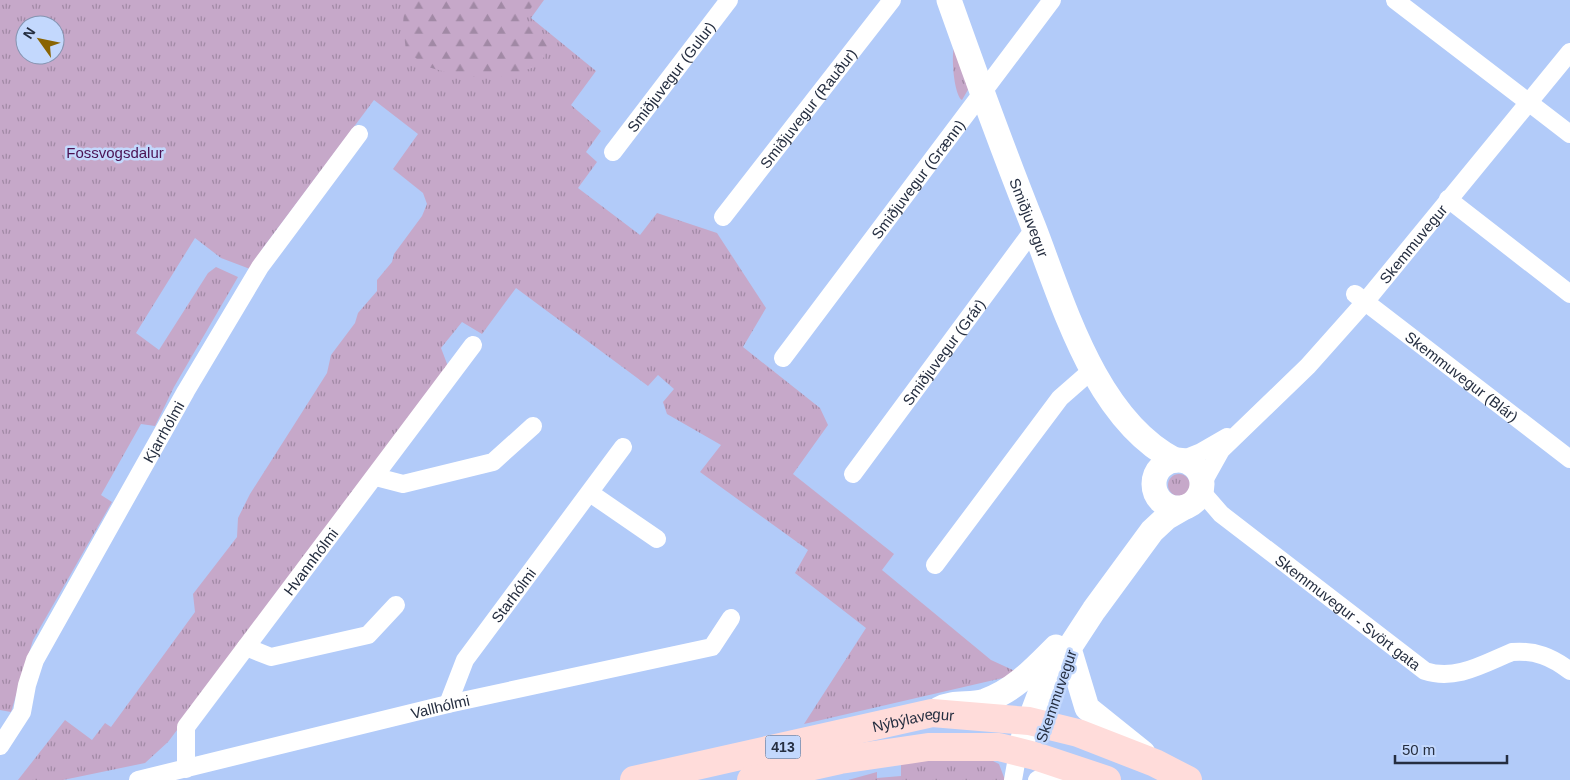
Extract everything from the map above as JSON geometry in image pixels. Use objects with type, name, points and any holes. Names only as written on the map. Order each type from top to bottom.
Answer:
[{"type":"main road","name":"Nýbýlavegur","points":[[634,780],[932,713],[1037,723],[1115,746],[1155,762],[1188,780]]},
{"type":"main road","name":"Nýbýlavegur","points":[[751,780],[840,760],[928,747],[999,747],[1030,762],[1095,776]]},
{"type":"street","name":"Smiðjuvegur (Gulur)","points":[[613,152],[729,0]]},
{"type":"street","name":"Smiðjuvegur (Rauður)","points":[[723,217],[892,0]]},
{"type":"street","name":"Smiðjuvegur","points":[[949,0],[1057,290],[1092,370],[1132,426],[1149,455],[1155,482]]},
{"type":"street","name":"Smiðjuvegur (Grænn)","points":[[783,358],[1052,0]]},
{"type":"street","points":[[1395,0],[1570,134]]},
{"type":"street","name":"Skemmuvegur","points":[[1030,762],[1040,691],[1074,646],[1094,610],[1137,549],[1166,518],[1195,496],[1221,450],[1308,366],[1360,298],[1448,200],[1570,52]]},
{"type":"street","name":"Kjarrhólmi","points":[[0,746],[22,712],[27,685],[35,660],[192,382],[260,267],[359,134]]},
{"type":"street","points":[[1448,200],[1570,294]]},
{"type":"street","name":"Smiðjuvegur (Grár)","points":[[853,474],[1034,230]]},
{"type":"street","name":"Skemmuvegur (Blár)","points":[[1360,298],[1570,459]]},
{"type":"street","name":"Hvannhólmi","points":[[186,769],[186,727],[376,477],[473,345]]},
{"type":"street","points":[[935,565],[1060,398],[1092,370]]},
{"type":"street","points":[[376,477],[402,484],[493,462],[533,426]]},
{"type":"street","name":"Smiðjuvegur","points":[[1132,426],[1154,448],[1178,460]]},
{"type":"street","name":"Skemmuvegur","points":[[1178,460],[1201,452],[1245,426]]},
{"type":"street","name":"Starhólmi","points":[[448,704],[465,660],[624,447]]},
{"type":"street","points":[[1178,460],[1193,466],[1198,471],[1195,496],[1178,508],[1159,500],[1155,482],[1163,466],[1178,460]]},
{"type":"street","name":"Skemmuvegur","points":[[1137,549],[1150,514],[1155,482]]},
{"type":"street","points":[[590,493],[657,539]]},
{"type":"street","name":"Skemmuvegur - Svört gata","points":[[1195,496],[1425,671],[1441,675],[1458,674],[1512,652],[1546,656],[1570,671]]},
{"type":"street","points":[[246,647],[271,657],[368,635],[396,605]]},
{"type":"street","points":[[932,713],[949,704],[984,702],[1018,685],[1094,610]]},
{"type":"street","name":"Vallhólmi","points":[[138,780],[448,704],[712,646],[732,618]]},
{"type":"street","points":[[1074,646],[1087,708],[1155,762]]},
{"type":"street","points":[[1013,780],[1030,762]]},
{"type":"street","points":[[1024,780],[1030,762]]},
{"type":"green space","name":"Fossvogsdalur","points":[[0,0],[544,0],[531,18],[596,71],[571,105],[601,131],[586,152],[597,162],[578,188],[640,235],[657,213],[717,233],[766,308],[743,347],[820,408],[828,425],[793,474],[894,554],[882,570],[991,660],[1015,671],[1007,677],[804,724],[866,628],[795,573],[808,550],[700,472],[721,445],[667,414],[663,402],[674,389],[658,375],[648,386],[516,288],[482,334],[462,322],[441,348],[449,369],[168,742],[145,763],[63,780],[18,780],[65,720],[92,740],[105,723],[111,727],[195,612],[193,594],[237,537],[238,518],[250,494],[327,373],[331,355],[355,323],[358,313],[377,291],[377,280],[392,262],[394,254],[422,216],[427,204],[423,193],[393,169],[418,134],[374,100],[263,248],[250,269],[221,258],[195,238],[136,333],[159,350],[208,273],[216,267],[238,277],[174,387],[155,426],[141,424],[101,495],[112,502],[33,640],[11,712],[0,710]]},
{"type":"green space","points":[[405,0],[537,0],[522,20],[550,44],[540,65],[509,76],[463,77],[428,67],[406,51],[403,24]]},
{"type":"green space","points":[[954,47],[969,88],[962,100],[957,91],[954,75]]},
{"type":"green space","points":[[1175,474],[1183,474],[1190,481],[1190,489],[1183,496],[1175,496],[1168,489],[1168,481]]},
{"type":"green space","points":[[919,758],[993,761],[999,764],[1005,780],[848,780],[877,772],[877,778],[901,776],[901,763]]}]
